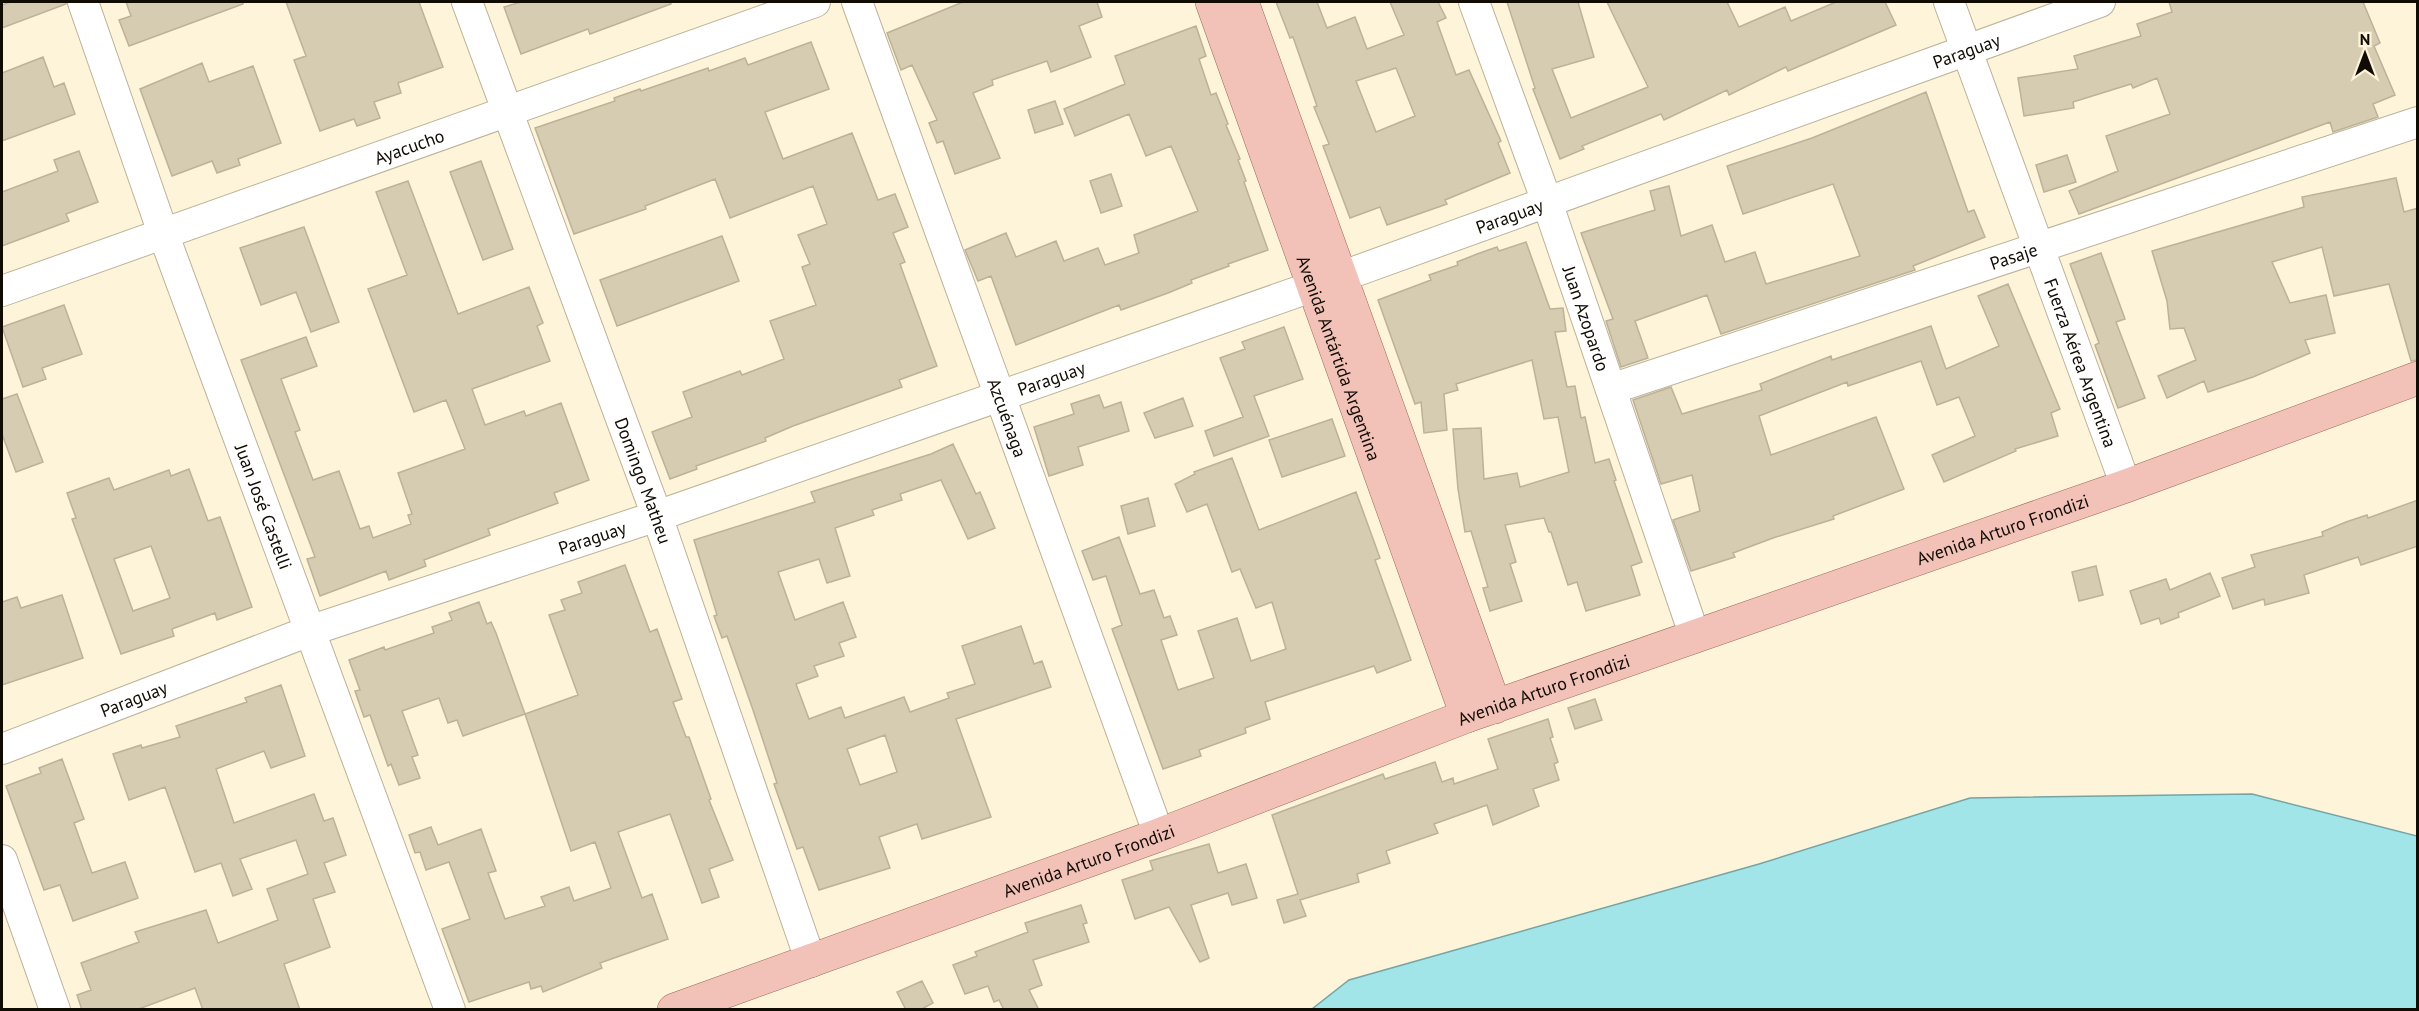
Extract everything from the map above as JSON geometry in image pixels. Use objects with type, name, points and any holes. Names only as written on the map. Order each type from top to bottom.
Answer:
[{"type":"main road","name":"Avenida Antártida Argentina","points":[[1212,2],[1327,281],[1481,711]]},
{"type":"main road","name":"Avenida Antártida Argentina","points":[[1242,2],[1327,281]]},
{"type":"main road","name":"Avenida Arturo Frondizi","points":[[674,1010],[1159,835],[1481,711],[2126,486],[2418,378]]},
{"type":"street","name":"Juan José Castelli","points":[[83,2],[163,233],[312,630],[450,1010]]},
{"type":"street","name":"Domingo Matheu","points":[[467,2],[505,110],[657,516],[811,962]]},
{"type":"street","name":"Ayacucho","points":[[2,291],[505,110],[815,2]]},
{"type":"street","name":"Azcuénaga","points":[[857,2],[1159,835]]},
{"type":"street","name":"Juan Azopardo","points":[[1474,2],[1547,202],[1695,637]]},
{"type":"street","name":"Fuerza Aérea Argentina","points":[[1949,2],[2126,486]]},
{"type":"street","name":"Paraguay","points":[[2,748],[312,630],[657,516],[1327,281],[2100,2]]},
{"type":"street","name":"Pasaje","points":[[1611,389],[2418,122]]},
{"type":"street","points":[[2,860],[55,1010]]},
{"type":"water","points":[[2252,794],[2417,836],[2417,1009],[1312,1009],[1349,980],[1759,864],[1970,798]]},
{"type":"building","points":[[10,2],[66,2],[66,4],[2,28],[2,5]]},
{"type":"building","points":[[126,2],[243,2],[243,4],[129,46],[119,20],[131,16]]},
{"type":"building","points":[[286,2],[419,2],[443,67],[398,83],[401,93],[374,102],[380,118],[357,126],[354,119],[320,131],[294,60],[306,56]]},
{"type":"building","points":[[521,2],[671,2],[671,4],[590,34],[588,29],[521,54],[504,7]]},
{"type":"building","points":[[963,2],[1097,2],[1102,17],[1079,26],[1091,57],[1051,72],[1047,61],[992,80],[993,85],[973,93],[1000,158],[955,174],[943,141],[937,143],[929,123],[937,120],[912,65],[901,70],[887,33]]},
{"type":"building","points":[[1276,2],[1317,2],[1327,28],[1355,17],[1367,49],[1404,35],[1390,2],[1438,2],[1446,18],[1437,22],[1456,75],[1469,70],[1501,141],[1498,143],[1510,173],[1445,200],[1447,204],[1387,225],[1380,207],[1350,218],[1323,146],[1329,144],[1314,107],[1317,106],[1293,37],[1290,38]],"holes":[[[1396,68],[1415,116],[1376,132],[1356,81]]]},
{"type":"building","points":[[1507,2],[1578,2],[1594,57],[1552,69],[1571,118],[1648,87],[1607,2],[1727,2],[1739,27],[1785,7],[1791,21],[1836,2],[1885,2],[1896,25],[1788,71],[1786,67],[1729,95],[1727,90],[1664,120],[1661,114],[1582,146],[1584,149],[1560,159],[1533,89],[1535,88]]},
{"type":"building","points":[[2169,2],[2363,2],[2380,43],[2374,46],[2395,95],[2373,104],[2378,117],[2333,132],[2330,122],[2079,214],[2069,191],[2118,171],[2106,136],[2170,114],[2157,78],[2133,88],[2131,84],[2073,102],[2074,108],[2024,116],[2018,78],[2078,69],[2074,56],[2141,36],[2137,24],[2172,12]]},
{"type":"building","points":[[1196,26],[1206,56],[1199,59],[1211,95],[1216,93],[1228,124],[1226,125],[1240,159],[1238,160],[1246,181],[1244,182],[1268,250],[1228,264],[1229,266],[1191,280],[1192,283],[1168,293],[1121,310],[1119,305],[1016,345],[991,276],[978,281],[965,250],[1006,233],[1016,257],[1056,241],[1064,261],[1098,248],[1105,265],[1139,253],[1134,235],[1198,211],[1171,146],[1146,156],[1129,114],[1075,136],[1064,109],[1125,84],[1115,56]]},
{"type":"building","points":[[811,42],[829,89],[765,112],[783,159],[852,133],[878,200],[895,194],[908,227],[893,233],[905,262],[900,264],[937,366],[899,380],[902,387],[793,426],[765,438],[766,441],[696,466],[697,469],[670,479],[652,432],[692,417],[683,392],[740,371],[742,375],[784,359],[770,321],[816,305],[802,267],[810,264],[798,235],[827,224],[813,186],[730,218],[715,179],[645,206],[646,209],[574,234],[535,128],[615,101],[614,98],[640,89],[641,91],[708,68],[709,71],[745,58],[748,65]]},
{"type":"building","points":[[43,57],[54,87],[64,83],[75,114],[2,141],[2,73]]},
{"type":"building","points":[[202,63],[209,82],[253,66],[281,143],[238,159],[240,165],[217,173],[212,161],[172,176],[140,89]]},
{"type":"building","points":[[1926,92],[1968,212],[1974,210],[1985,237],[1913,266],[1915,270],[1721,334],[1707,295],[1635,321],[1648,358],[1621,367],[1606,321],[1613,319],[1581,233],[1655,210],[1650,191],[1669,186],[1681,236],[1712,225],[1725,262],[1755,252],[1766,284],[1860,256],[1833,184],[1743,214],[1727,166],[1812,138]]},
{"type":"building","points":[[1055,101],[1063,124],[1035,133],[1028,110]]},
{"type":"building","points":[[79,151],[98,202],[66,214],[69,221],[2,246],[2,192],[58,171],[54,160]]},
{"type":"building","points":[[2067,155],[2076,182],[2044,192],[2036,165]]},
{"type":"building","points":[[481,161],[513,249],[483,260],[450,172]]},
{"type":"building","points":[[1111,174],[1122,206],[1101,213],[1090,181]]},
{"type":"building","points":[[2396,178],[2404,212],[2418,208],[2418,360],[2411,361],[2389,284],[2334,296],[2322,247],[2272,262],[2290,303],[2326,295],[2335,333],[2305,340],[2310,353],[2253,377],[2208,392],[2204,381],[2167,398],[2158,376],[2196,360],[2184,328],[2170,329],[2167,301],[2152,251],[2304,207],[2302,197]]},
{"type":"building","points":[[408,181],[458,314],[529,287],[543,323],[537,326],[550,361],[472,389],[485,425],[524,411],[526,416],[561,403],[589,480],[554,493],[558,503],[488,529],[490,535],[424,560],[426,566],[389,580],[386,571],[320,596],[307,559],[315,557],[241,360],[306,337],[317,366],[281,379],[300,430],[295,432],[313,480],[339,471],[360,529],[369,526],[373,538],[411,524],[408,515],[412,514],[398,473],[465,449],[446,400],[414,412],[368,289],[407,275],[376,192]]},
{"type":"building","points":[[304,227],[339,322],[311,332],[296,292],[261,305],[240,248]]},
{"type":"building","points":[[722,236],[739,281],[617,326],[600,280]]},
{"type":"building","points":[[1526,242],[1550,309],[1563,308],[1566,331],[1555,332],[1567,387],[1575,386],[1581,418],[1585,417],[1595,463],[1609,459],[1616,480],[1614,481],[1642,562],[1631,566],[1640,595],[1586,611],[1577,582],[1568,585],[1551,532],[1544,518],[1505,525],[1516,562],[1510,564],[1522,601],[1490,611],[1483,588],[1488,587],[1471,531],[1465,532],[1458,489],[1453,429],[1481,428],[1484,479],[1517,473],[1520,487],[1569,472],[1558,417],[1544,419],[1532,360],[1456,384],[1458,390],[1444,394],[1447,430],[1424,433],[1421,402],[1415,404],[1378,300],[1431,280],[1429,275],[1458,265],[1457,262],[1477,254],[1497,247],[1499,251]]},
{"type":"building","points":[[2101,253],[2125,319],[2116,322],[2145,398],[2118,408],[2095,345],[2099,343],[2070,264]]},
{"type":"building","points":[[2008,284],[2060,409],[2051,413],[2058,436],[2015,449],[2016,451],[1944,482],[1932,455],[1975,436],[1959,397],[1937,405],[1921,361],[1848,386],[1847,382],[1759,416],[1771,455],[1876,417],[1904,489],[1833,516],[1834,519],[1773,538],[1733,553],[1735,557],[1691,571],[1673,520],[1700,511],[1692,475],[1661,484],[1633,400],[1671,387],[1682,414],[1762,390],[1760,384],[1831,356],[1832,360],[1931,326],[1946,369],[1999,346],[1978,296]]},
{"type":"building","points":[[64,305],[82,354],[42,368],[46,379],[23,387],[2,327]]},
{"type":"building","points":[[1284,327],[1303,379],[1254,396],[1269,436],[1214,456],[1205,431],[1243,417],[1220,358],[1245,349],[1242,342]]},
{"type":"building","points":[[17,394],[43,462],[16,472],[2,434],[2,399]]},
{"type":"building","points":[[1099,395],[1104,408],[1121,402],[1129,431],[1078,447],[1083,465],[1049,476],[1034,427],[1074,414],[1071,404]]},
{"type":"building","points":[[1183,398],[1193,426],[1155,438],[1144,413]]},
{"type":"building","points":[[1332,419],[1345,456],[1282,477],[1269,440]]},
{"type":"building","points":[[953,444],[976,494],[980,492],[995,528],[968,539],[941,480],[900,494],[902,500],[872,510],[874,515],[835,528],[850,576],[827,583],[819,559],[778,572],[795,620],[843,602],[856,637],[839,643],[844,656],[814,666],[818,676],[796,684],[809,719],[841,707],[845,718],[904,697],[910,712],[949,698],[947,693],[975,684],[962,646],[1021,626],[1034,664],[1042,661],[1051,687],[956,719],[991,817],[922,839],[917,824],[879,837],[890,868],[819,890],[803,847],[797,849],[727,636],[722,638],[714,616],[717,615],[694,540],[815,502],[811,492],[931,454]],"holes":[[[885,735],[897,772],[860,785],[847,749]]]},
{"type":"building","points":[[1232,458],[1259,530],[1356,492],[1380,558],[1375,560],[1411,660],[1377,673],[1374,666],[1265,702],[1270,719],[1245,728],[1246,733],[1199,750],[1201,756],[1163,769],[1112,629],[1122,625],[1106,576],[1093,580],[1082,551],[1119,537],[1140,594],[1154,590],[1164,618],[1170,616],[1177,635],[1161,640],[1178,690],[1214,678],[1198,631],[1237,618],[1251,661],[1286,649],[1272,602],[1256,608],[1240,569],[1232,572],[1207,504],[1187,512],[1175,484],[1195,474],[1194,472]]},
{"type":"building","points":[[189,469],[208,521],[220,517],[252,607],[217,620],[215,613],[172,629],[174,636],[121,654],[72,519],[76,518],[67,493],[109,478],[114,490],[169,470],[171,476]],"holes":[[[151,546],[170,598],[133,611],[114,559]]]},
{"type":"building","points":[[1148,498],[1155,526],[1128,534],[1121,506]]},
{"type":"building","points":[[2418,500],[2418,546],[2361,565],[2358,557],[2304,575],[2309,593],[2265,605],[2264,599],[2233,609],[2222,578],[2255,567],[2251,555],[2323,536],[2322,532],[2346,522],[2367,515],[2368,518]]},
{"type":"building","points":[[625,565],[650,632],[657,629],[682,699],[673,702],[686,737],[689,737],[711,799],[709,800],[733,860],[709,869],[719,897],[702,903],[670,814],[618,832],[642,898],[652,894],[668,939],[600,963],[602,968],[543,992],[541,986],[531,989],[529,982],[469,1002],[442,929],[470,919],[449,862],[426,870],[420,852],[415,853],[409,835],[431,827],[438,845],[481,829],[496,871],[488,873],[505,919],[545,906],[541,897],[569,887],[574,901],[611,888],[595,842],[571,851],[525,714],[578,695],[549,615],[565,610],[561,600],[582,593],[578,582]]},
{"type":"building","points":[[2096,566],[2103,595],[2079,601],[2072,572]]},
{"type":"building","points":[[2210,573],[2220,596],[2178,613],[2179,617],[2161,624],[2159,618],[2141,624],[2130,591],[2166,579],[2170,590]]},
{"type":"building","points":[[62,595],[83,658],[2,685],[2,602],[17,597],[21,608]]},
{"type":"building","points":[[479,602],[487,624],[491,622],[496,633],[525,714],[463,736],[457,720],[448,723],[439,698],[402,711],[418,755],[412,757],[420,778],[399,785],[391,764],[388,766],[370,715],[364,717],[355,691],[360,690],[349,660],[434,633],[432,627],[452,620],[449,613]]},
{"type":"building","points":[[281,685],[305,756],[271,768],[264,751],[216,769],[234,823],[314,794],[324,821],[333,818],[346,855],[324,863],[335,892],[313,899],[330,947],[284,964],[300,1010],[203,1010],[195,988],[136,1010],[82,1010],[77,995],[91,990],[81,963],[139,942],[135,932],[206,910],[218,943],[278,920],[267,889],[308,874],[296,840],[240,859],[252,889],[233,896],[221,863],[195,872],[165,787],[129,800],[113,754],[141,745],[142,748],[180,737],[176,726],[247,702],[245,698]]},
{"type":"building","points":[[1595,699],[1602,720],[1575,729],[1568,708]]},
{"type":"building","points":[[1548,719],[1553,737],[1550,738],[1558,762],[1554,764],[1559,780],[1533,789],[1539,806],[1493,825],[1487,805],[1434,824],[1438,833],[1386,851],[1390,863],[1357,874],[1359,882],[1300,900],[1306,916],[1284,923],[1277,900],[1298,894],[1272,815],[1383,774],[1385,779],[1435,762],[1442,782],[1453,778],[1454,784],[1498,769],[1488,739]]},
{"type":"building","points":[[62,759],[84,819],[74,823],[92,873],[125,862],[138,898],[73,921],[60,885],[44,890],[6,786],[41,773],[39,768]]},
{"type":"building","points":[[1209,844],[1218,873],[1246,864],[1257,898],[1232,905],[1228,893],[1191,905],[1209,958],[1200,962],[1169,907],[1135,919],[1122,880],[1153,870],[1150,861]]},
{"type":"building","points":[[1081,905],[1087,923],[1083,924],[1089,942],[1033,960],[1042,985],[1029,990],[1039,1010],[1004,1010],[999,1000],[994,1002],[988,986],[965,994],[953,965],[977,956],[975,952],[1028,932],[1025,923]]},
{"type":"building","points":[[922,981],[933,1003],[920,1010],[906,1010],[897,992]]}]
